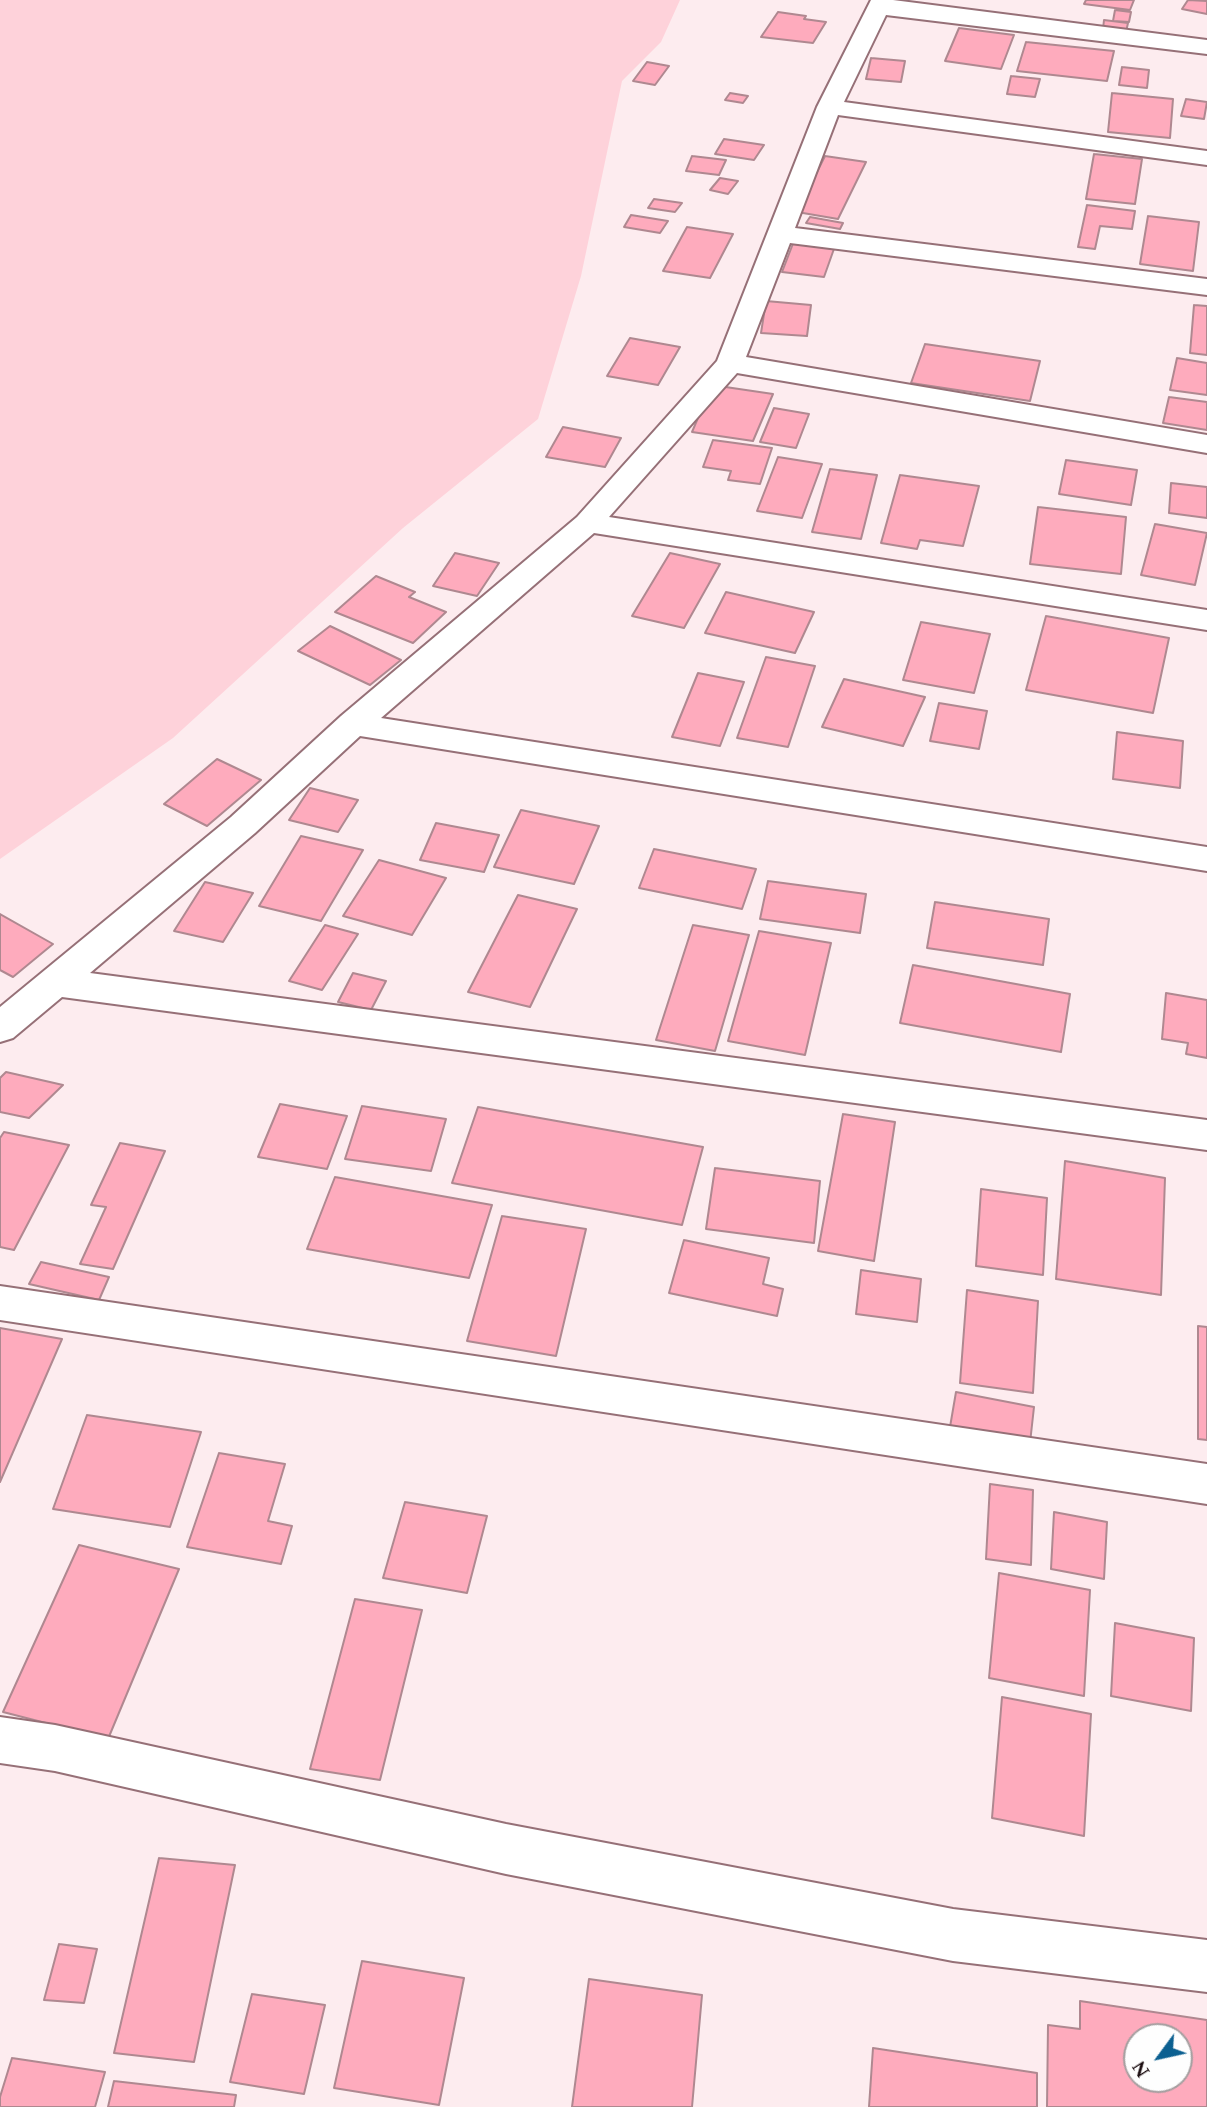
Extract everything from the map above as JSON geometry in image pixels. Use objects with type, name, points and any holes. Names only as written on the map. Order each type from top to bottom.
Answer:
[{"type":"street","points":[[0,1028],[243,825],[353,724],[588,523],[730,363],[829,107],[881,3],[1207,47]]},
{"type":"street","points":[[829,107],[1207,158]]},
{"type":"street","points":[[782,234],[1207,287]]},
{"type":"street","points":[[730,363],[1207,444]]},
{"type":"street","points":[[588,523],[1207,620]]},
{"type":"street","points":[[353,724],[1207,859]]},
{"type":"street","points":[[55,982],[1207,1135]]},
{"type":"street","points":[[0,1303],[1207,1484]]},
{"type":"street","points":[[0,1740],[55,1748],[506,1849],[953,1935],[1207,1966]]},
{"type":"shaded area","points":[[0,0],[680,0],[661,42],[622,81],[581,276],[538,419],[403,528],[173,738],[0,859]]},
{"type":"building","points":[[1086,0],[1134,0],[1130,10],[1084,4]]},
{"type":"building","points":[[1188,0],[1207,1],[1207,14],[1182,9]]},
{"type":"building","points":[[1115,10],[1131,12],[1129,22],[1113,21]]},
{"type":"building","points":[[778,12],[826,22],[813,43],[761,37]]},
{"type":"building","points":[[1104,20],[1128,23],[1126,32],[1103,29]]},
{"type":"building","points":[[959,28],[1014,35],[1001,69],[945,61]]},
{"type":"building","points":[[1026,42],[1114,51],[1107,81],[1017,71]]},
{"type":"building","points":[[871,58],[905,61],[901,82],[866,79]]},
{"type":"building","points":[[647,62],[669,66],[655,85],[633,81]]},
{"type":"building","points":[[1122,67],[1149,70],[1147,88],[1119,85]]},
{"type":"building","points":[[1011,76],[1040,79],[1035,97],[1007,94]]},
{"type":"building","points":[[730,93],[748,96],[743,103],[725,100]]},
{"type":"building","points":[[1112,93],[1173,99],[1170,138],[1108,132]]},
{"type":"building","points":[[1186,99],[1207,102],[1204,119],[1181,116]]},
{"type":"building","points":[[724,139],[764,145],[754,160],[715,154]]},
{"type":"building","points":[[1094,154],[1142,159],[1135,204],[1086,199]]},
{"type":"building","points":[[692,156],[726,160],[719,175],[686,171]]},
{"type":"building","points":[[825,156],[866,162],[838,219],[797,212]]},
{"type":"building","points":[[720,178],[738,181],[728,194],[710,190]]},
{"type":"building","points":[[654,199],[682,203],[675,212],[648,208]]},
{"type":"building","points":[[1087,205],[1135,211],[1132,229],[1100,226],[1095,249],[1078,247]]},
{"type":"building","points":[[631,215],[668,221],[660,233],[624,227]]},
{"type":"building","points":[[1148,216],[1199,222],[1193,271],[1140,264]]},
{"type":"building","points":[[810,217],[843,223],[840,229],[806,223]]},
{"type":"building","points":[[687,227],[733,234],[710,278],[663,271]]},
{"type":"building","points":[[794,241],[835,246],[824,277],[782,272]]},
{"type":"building","points":[[766,301],[811,305],[807,336],[761,333]]},
{"type":"building","points":[[1194,305],[1207,306],[1207,355],[1190,353]]},
{"type":"building","points":[[630,338],[680,347],[658,385],[607,376]]},
{"type":"building","points":[[925,344],[1040,361],[1030,401],[911,383]]},
{"type":"building","points":[[1177,358],[1207,363],[1207,395],[1170,390]]},
{"type":"building","points":[[712,385],[773,394],[753,441],[692,432]]},
{"type":"building","points":[[1169,397],[1207,402],[1207,430],[1163,423]]},
{"type":"building","points":[[774,408],[809,414],[796,448],[760,442]]},
{"type":"building","points":[[563,427],[621,438],[605,467],[546,457]]},
{"type":"building","points":[[713,440],[772,448],[760,484],[728,480],[731,471],[703,467]]},
{"type":"building","points":[[778,457],[822,464],[802,518],[757,511]]},
{"type":"building","points":[[1066,460],[1137,470],[1131,505],[1059,494]]},
{"type":"building","points":[[830,469],[877,475],[861,539],[812,532]]},
{"type":"building","points":[[900,475],[979,486],[963,546],[920,540],[917,549],[881,543]]},
{"type":"building","points":[[1171,483],[1207,487],[1207,518],[1169,513]]},
{"type":"building","points":[[1038,507],[1126,517],[1121,574],[1030,564]]},
{"type":"building","points":[[1155,524],[1207,533],[1195,585],[1141,575]]},
{"type":"building","points":[[455,553],[499,563],[477,596],[433,586]]},
{"type":"building","points":[[670,553],[720,564],[684,628],[632,616]]},
{"type":"building","points":[[376,576],[415,592],[409,597],[446,612],[413,643],[335,612]]},
{"type":"building","points":[[726,592],[814,612],[795,653],[705,633]]},
{"type":"building","points":[[1046,616],[1169,638],[1153,713],[1026,690]]},
{"type":"building","points":[[921,622],[990,634],[974,693],[903,680]]},
{"type":"building","points":[[330,626],[401,660],[370,685],[298,651]]},
{"type":"building","points":[[766,657],[815,666],[788,747],[737,738]]},
{"type":"building","points":[[698,673],[744,682],[720,746],[672,737]]},
{"type":"building","points":[[844,679],[925,697],[903,746],[822,727]]},
{"type":"building","points":[[939,703],[987,711],[979,749],[930,741]]},
{"type":"building","points":[[1117,732],[1183,741],[1180,788],[1113,779]]},
{"type":"building","points":[[217,759],[261,780],[207,826],[164,804]]},
{"type":"building","points":[[310,788],[358,800],[338,832],[289,820]]},
{"type":"building","points":[[521,810],[599,826],[574,884],[494,867]]},
{"type":"building","points":[[436,823],[499,835],[484,872],[420,860]]},
{"type":"building","points":[[301,836],[363,850],[321,921],[259,906]]},
{"type":"building","points":[[654,849],[756,869],[742,909],[639,888]]},
{"type":"building","points":[[379,860],[446,878],[412,935],[343,916]]},
{"type":"building","points":[[768,881],[866,894],[860,933],[760,919]]},
{"type":"building","points":[[205,882],[253,893],[223,942],[174,931]]},
{"type":"building","points":[[518,895],[577,909],[530,1007],[468,992]]},
{"type":"building","points":[[935,902],[1049,919],[1043,965],[927,948]]},
{"type":"building","points":[[0,914],[53,944],[13,977],[0,970]]},
{"type":"building","points":[[325,925],[358,934],[322,990],[289,981]]},
{"type":"building","points":[[693,925],[749,935],[715,1051],[656,1040]]},
{"type":"building","points":[[759,931],[831,943],[805,1055],[728,1041]]},
{"type":"building","points":[[913,965],[1070,994],[1061,1052],[900,1023]]},
{"type":"building","points":[[353,973],[386,981],[371,1010],[338,1002]]},
{"type":"building","points":[[1166,993],[1207,1000],[1207,1058],[1186,1054],[1188,1043],[1162,1039]]},
{"type":"building","points":[[6,1072],[63,1085],[29,1118],[0,1112],[0,1078]]},
{"type":"building","points":[[280,1104],[347,1116],[327,1169],[258,1157]]},
{"type":"building","points":[[362,1106],[446,1119],[431,1171],[345,1159]]},
{"type":"building","points":[[478,1107],[703,1147],[682,1225],[452,1183]]},
{"type":"building","points":[[843,1114],[895,1122],[874,1261],[818,1251]]},
{"type":"building","points":[[4,1132],[69,1145],[14,1250],[0,1247],[0,1138]]},
{"type":"building","points":[[120,1143],[165,1151],[113,1269],[80,1264],[106,1207],[91,1205]]},
{"type":"building","points":[[1065,1161],[1165,1178],[1161,1295],[1056,1279]]},
{"type":"building","points":[[715,1168],[820,1181],[814,1243],[706,1229]]},
{"type":"building","points":[[335,1177],[492,1205],[469,1278],[307,1249]]},
{"type":"building","points":[[981,1189],[1047,1198],[1043,1275],[976,1266]]},
{"type":"building","points":[[502,1216],[586,1229],[556,1356],[467,1341]]},
{"type":"building","points":[[684,1240],[769,1258],[763,1284],[783,1289],[777,1316],[669,1293]]},
{"type":"building","points":[[41,1262],[109,1277],[99,1300],[29,1284]]},
{"type":"building","points":[[861,1270],[921,1279],[917,1322],[856,1314]]},
{"type":"building","points":[[967,1290],[1038,1301],[1033,1393],[960,1383]]},
{"type":"building","points":[[1198,1326],[1207,1327],[1207,1440],[1198,1439]]},
{"type":"building","points":[[0,1328],[62,1339],[0,1482]]},
{"type":"building","points":[[956,1392],[1034,1407],[1030,1443],[950,1427]]},
{"type":"building","points":[[87,1415],[201,1432],[170,1527],[53,1509]]},
{"type":"building","points":[[219,1453],[285,1464],[268,1521],[292,1526],[281,1564],[187,1547]]},
{"type":"building","points":[[990,1484],[1033,1490],[1031,1565],[986,1559]]},
{"type":"building","points":[[405,1502],[487,1516],[467,1593],[383,1578]]},
{"type":"building","points":[[1054,1512],[1107,1522],[1104,1579],[1051,1569]]},
{"type":"building","points":[[79,1545],[179,1569],[108,1739],[3,1712]]},
{"type":"building","points":[[999,1573],[1090,1590],[1084,1696],[989,1678]]},
{"type":"building","points":[[355,1599],[422,1610],[380,1780],[310,1769]]},
{"type":"building","points":[[1115,1623],[1194,1638],[1191,1711],[1111,1696]]},
{"type":"building","points":[[1002,1697],[1091,1714],[1084,1836],[992,1818]]},
{"type":"building","points":[[159,1858],[235,1865],[194,2062],[114,2053]]},
{"type":"building","points":[[59,1944],[97,1949],[84,2003],[44,2000]]},
{"type":"building","points":[[362,1961],[464,1978],[439,2105],[334,2088]]},
{"type":"building","points":[[589,1979],[702,1995],[692,2107],[572,2107]]},
{"type":"building","points":[[252,1994],[325,2005],[304,2094],[230,2082]]},
{"type":"building","points":[[1080,2001],[1207,2020],[1207,2107],[1047,2107],[1048,2025],[1080,2029]]},
{"type":"building","points":[[873,2048],[1037,2073],[1037,2107],[869,2107]]},
{"type":"building","points":[[12,2058],[105,2072],[95,2107],[0,2107],[0,2097]]},
{"type":"building","points":[[114,2081],[236,2095],[234,2107],[108,2107]]}]
